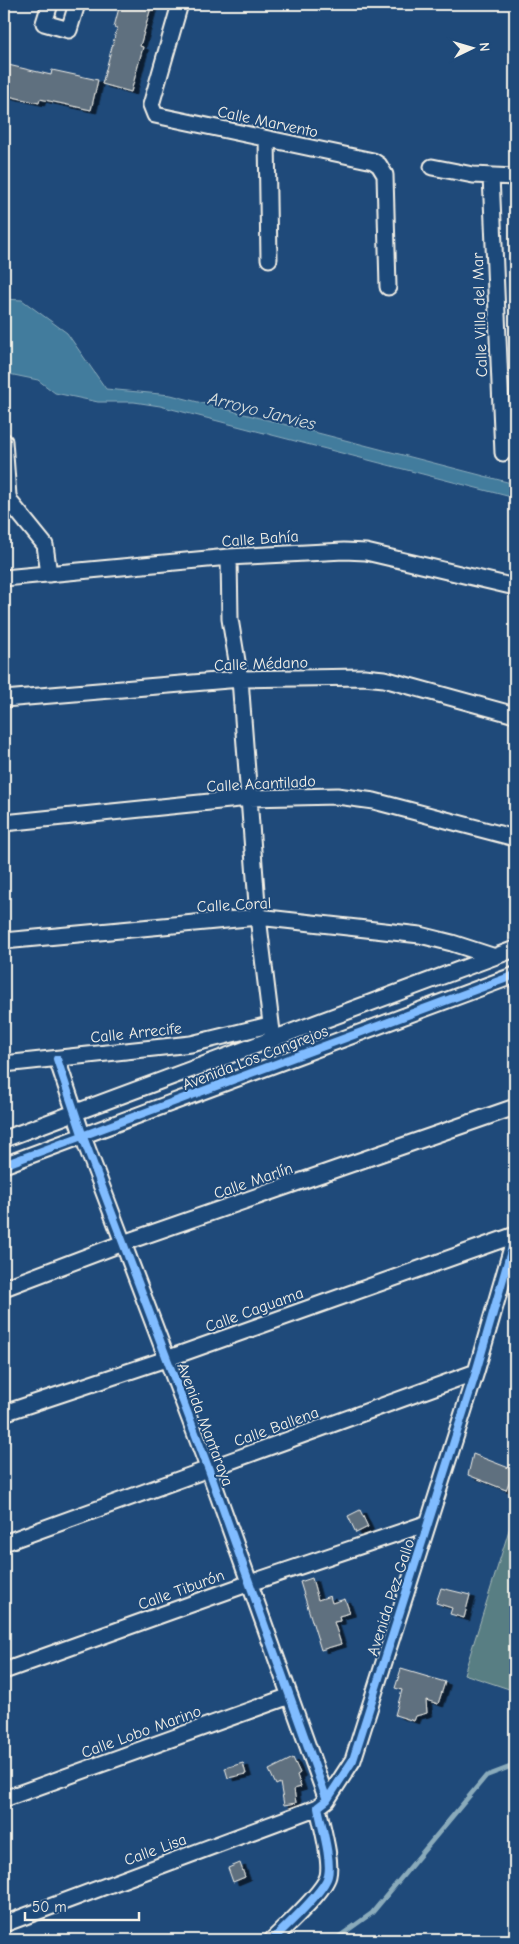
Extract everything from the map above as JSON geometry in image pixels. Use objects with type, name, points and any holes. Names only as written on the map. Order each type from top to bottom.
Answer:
[{"type":"street","points":[[50,4],[44,23],[69,30],[77,4]]},
{"type":"street","name":"Calle Marvento","points":[[180,4],[150,105],[155,115],[373,161],[383,169],[386,175],[388,287]]},
{"type":"street","points":[[267,138],[270,259]]},
{"type":"street","points":[[432,168],[491,176],[515,177]]},
{"type":"street","name":"Calle Villa del Mar","points":[[491,176],[503,453]]},
{"type":"street","points":[[4,441],[8,496],[11,503],[45,545],[49,574]]},
{"type":"street","name":"Calle Bahía","points":[[4,578],[229,558],[344,551],[366,552],[515,587]]},
{"type":"street","points":[[229,558],[230,620],[240,679],[258,917],[271,1032]]},
{"type":"street","name":"Calle Médano","points":[[4,699],[240,679],[384,679],[515,715]]},
{"type":"street","name":"Calle Acantilado","points":[[4,823],[248,798],[356,798],[515,838]]},
{"type":"street","name":"Calle Coral","points":[[4,941],[258,917],[420,935],[452,942],[492,956]]},
{"type":"street","name":"Avenida Los Cangrejos","points":[[4,1139],[75,1113],[271,1032],[515,949]]},
{"type":"street","name":"Avenida Los Cangrejos","points":[[4,1165],[515,975]]},
{"type":"street","name":"Calle Arrecife","points":[[4,1064],[191,1044],[271,1032]]},
{"type":"street","name":"Avenida Mantaraya","points":[[57,1059],[83,1137],[250,1583],[290,1696],[322,1804]]},
{"type":"street","name":"Calle Marlín","points":[[4,1288],[123,1243],[515,1107]]},
{"type":"street","name":"Calle Caguama","points":[[4,1413],[166,1359],[515,1236]]},
{"type":"street","name":"Avenida Pez Gallo","points":[[322,1804],[353,1760],[476,1372],[515,1236]]},
{"type":"street","name":"Calle Ballena","points":[[4,1544],[476,1372]]},
{"type":"street","name":"Calle Tiburón","points":[[4,1671],[250,1583],[428,1523]]},
{"type":"street","name":"Calle Lobo Marino","points":[[4,1799],[290,1696]]},
{"type":"street","points":[[272,1940],[293,1920],[328,1876],[322,1804]]},
{"type":"street","name":"Calle Lisa","points":[[4,1924],[322,1804]]},
{"type":"green space","points":[[515,1511],[515,1691],[464,1674]]},
{"type":"water","name":"Arroyo Jarvies","points":[[4,299],[22,300],[67,333],[106,389],[171,395],[515,484],[515,498],[160,406],[134,402],[98,402],[55,393],[38,380],[4,373]]},
{"type":"building","points":[[120,4],[152,4],[140,46],[143,47],[131,92],[102,84],[117,28],[114,27]]},
{"type":"building","points":[[4,64],[51,75],[52,70],[98,80],[91,110],[40,99],[39,103],[4,95]]},
{"type":"building","points":[[473,1454],[514,1470],[506,1490],[468,1475]]},
{"type":"building","points":[[360,1510],[368,1527],[356,1533],[348,1516]]},
{"type":"building","points":[[312,1578],[318,1600],[330,1596],[332,1603],[345,1599],[350,1613],[339,1616],[340,1621],[334,1622],[341,1644],[321,1650],[300,1582]]},
{"type":"building","points":[[441,1588],[470,1595],[464,1618],[450,1614],[452,1608],[436,1603]]},
{"type":"building","points":[[401,1669],[445,1682],[438,1704],[426,1700],[427,1713],[416,1716],[414,1721],[395,1715],[402,1690],[395,1688]]},
{"type":"building","points":[[293,1758],[300,1773],[297,1775],[301,1787],[294,1789],[296,1803],[284,1805],[280,1783],[276,1785],[269,1770]]},
{"type":"building","points":[[243,1763],[246,1774],[228,1778],[225,1768]]},
{"type":"building","points":[[240,1863],[245,1877],[233,1882],[228,1868]]},
{"type":"waterway","points":[[334,1940],[372,1913],[486,1776],[515,1765]]},
{"type":"cycle path","points":[[4,1165],[515,975]]},
{"type":"cycle path","points":[[57,1059],[83,1137],[209,1470],[327,1800]]},
{"type":"cycle path","points":[[272,1940],[312,1900],[328,1876],[329,1860],[318,1807],[327,1800],[353,1760],[476,1372],[515,1237]]}]
